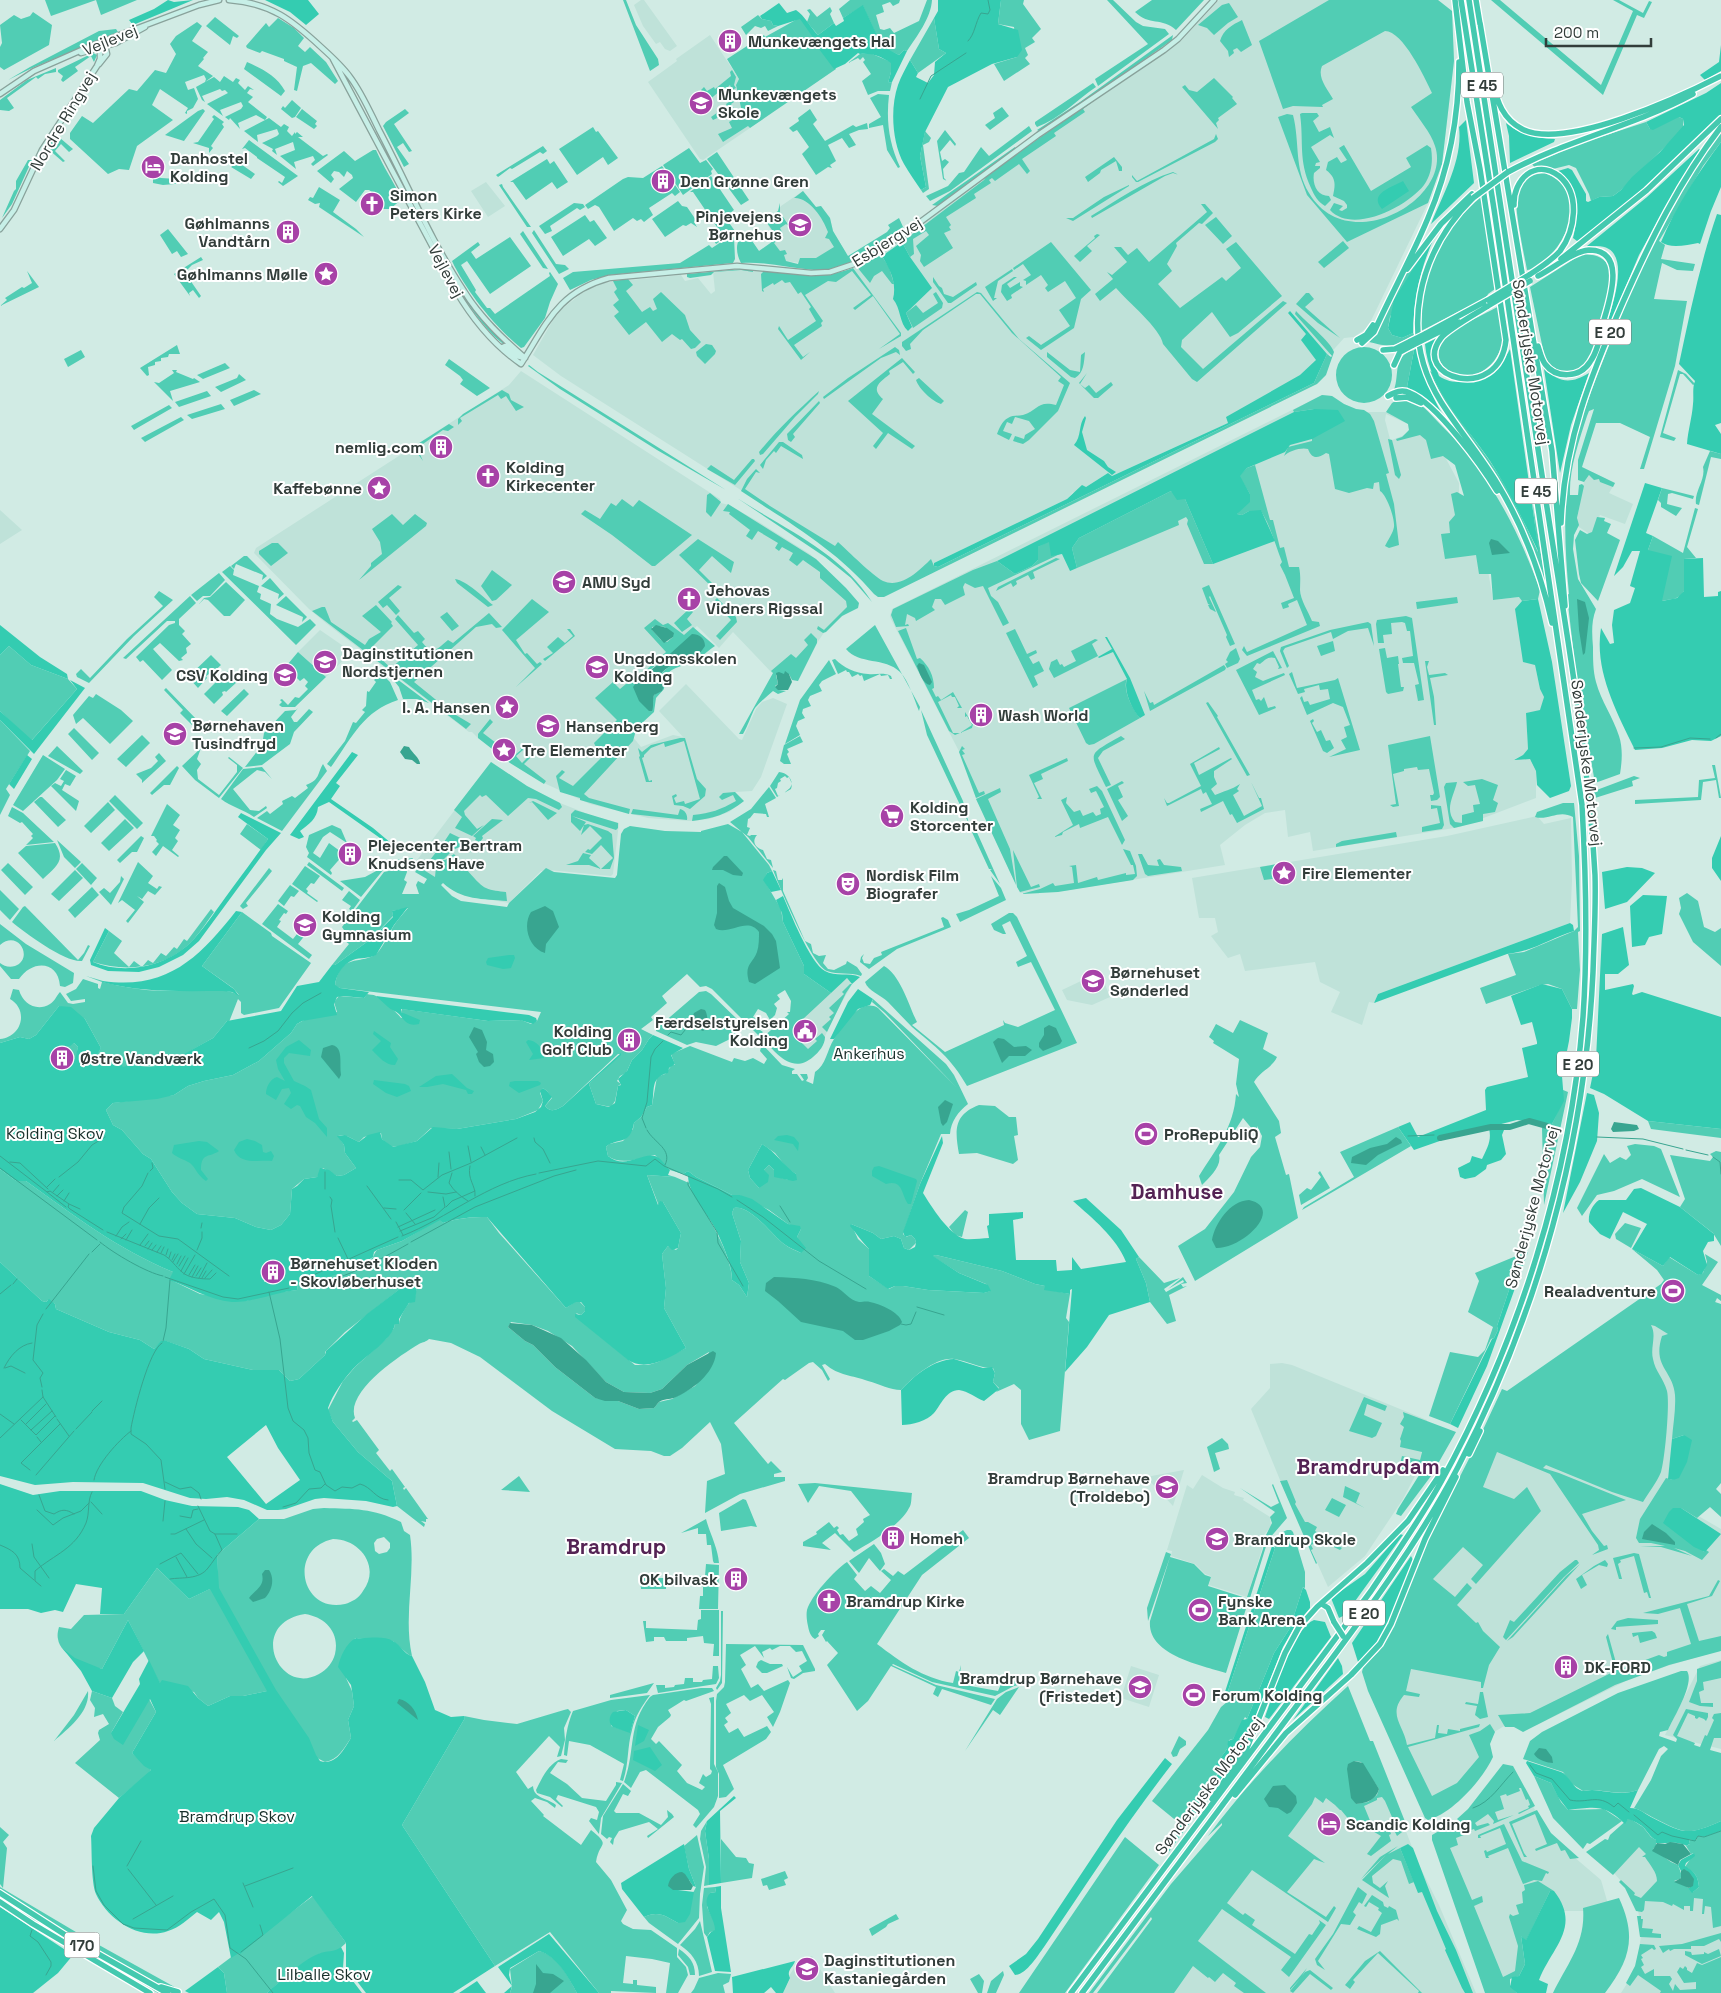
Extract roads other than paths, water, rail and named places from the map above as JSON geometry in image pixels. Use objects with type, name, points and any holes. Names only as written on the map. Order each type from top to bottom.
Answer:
[{"type":"highway","points":[[1455,0],[1467,102],[1481,174],[1506,340],[1500,360],[1488,372],[1471,379],[1449,376],[1442,370],[1436,360],[1438,343],[1444,335],[1481,311],[1488,303]]},
{"type":"highway","name":"Sønderjyske Motorvej","points":[[1071,1993],[1371,1591],[1436,1491],[1507,1341],[1536,1256],[1566,1140],[1579,1054],[1585,982],[1587,893],[1582,804],[1493,202],[1461,0]]},
{"type":"highway","name":"Sønderjyske Motorvej","points":[[1082,1993],[1348,1636],[1410,1546],[1455,1473],[1496,1390],[1527,1309],[1557,1213],[1574,1139],[1589,1035],[1595,923],[1594,875],[1587,782],[1470,0]]},
{"type":"highway","points":[[1476,0],[1516,238],[1527,276],[1541,357],[1548,368],[1560,374],[1566,375],[1579,372],[1589,364],[1596,350],[1614,279],[1612,266],[1605,256],[1588,250],[1576,254],[1538,276],[1527,276]]},
{"type":"highway","points":[[1480,23],[1500,106],[1516,125],[1538,134],[1573,131],[1618,119],[1651,108],[1721,77]]},
{"type":"highway","points":[[1405,266],[1372,327],[1360,342],[1374,332],[1390,296],[1405,266],[1432,208],[1440,186],[1451,140],[1458,83],[1458,30]]},
{"type":"highway","points":[[1390,296],[1428,240],[1457,207],[1491,180],[1546,154],[1656,112],[1682,100],[1721,77]]},
{"type":"highway","points":[[1538,276],[1582,244],[1640,197],[1721,119]]},
{"type":"highway","name":"E 20","points":[[1571,667],[1560,557],[1562,498],[1571,443],[1583,402],[1613,325],[1647,250],[1690,170],[1721,127]]},
{"type":"highway","points":[[1383,350],[1395,349],[1412,343],[1488,303],[1544,265],[1558,252],[1570,230],[1573,214],[1572,198],[1566,184],[1557,175],[1547,171],[1535,171],[1524,176],[1516,186],[1514,203],[1516,238]]},
{"type":"highway","name":"E 20","points":[[1473,196],[1443,235],[1427,267],[1420,294],[1419,340],[1426,368],[1440,401],[1496,482],[1529,547],[1547,601],[1563,676]]},
{"type":"highway","points":[[1527,276],[1552,451],[1560,557]]},
{"type":"highway","points":[[1426,336],[1481,311]]},
{"type":"highway","points":[[1394,365],[1396,356],[1412,343]]},
{"type":"highway","points":[[1388,396],[1400,391],[1411,393],[1427,405],[1462,441],[1493,484],[1529,547]]},
{"type":"highway","points":[[1396,398],[1413,399],[1440,418]]},
{"type":"highway","points":[[1210,1822],[1286,1733],[1352,1675],[1380,1644],[1391,1624],[1425,1539],[1487,1417],[1496,1390]]},
{"type":"highway","points":[[1183,1845],[1193,1825],[1247,1748],[1290,1642],[1317,1607],[1367,1563],[1408,1521],[1436,1483],[1464,1435]]},
{"type":"highway","points":[[1322,1604],[1328,1608],[1343,1636]]},
{"type":"highway","name":"170","points":[[0,1893],[70,1938],[167,1993]]},
{"type":"highway","name":"170","points":[[0,1902],[33,1924],[150,1993]]},
{"type":"highway","points":[[141,1978],[178,1992]]},
{"type":"main road","name":"Vejlevej","points":[[70,56],[100,48],[104,44],[132,30],[199,5],[219,0]]},
{"type":"main road","name":"Vejlevej","points":[[229,0],[253,2],[278,12],[298,26],[350,77],[377,124],[463,290],[482,317],[507,343],[525,358]]},
{"type":"main road","name":"Esbjergvej","points":[[521,364],[560,305],[578,290],[598,281],[609,278],[737,266],[830,272],[841,270],[866,259],[905,233],[1038,135],[1171,44],[1184,33],[1214,0]]},
{"type":"main road","name":"Vejlevej","points":[[0,94],[22,77],[70,56],[128,38],[150,24]]},
{"type":"main road","name":"Nordre Ringvej","points":[[97,66],[105,58],[104,44]]},
{"type":"main road","name":"Nordre Ringvej","points":[[0,229],[14,210],[42,150],[97,66],[100,59],[100,48]]},
{"type":"main road","name":"Vejlevej","points":[[333,59],[456,291],[474,318],[501,348],[521,364]]},
{"type":"main road","points":[[371,128],[377,124]]},
{"type":"main road","points":[[501,348],[506,346],[517,356],[525,358]]},
{"type":"waterway","points":[[968,41],[981,13],[988,14],[990,10],[988,0]]},
{"type":"waterway","points":[[920,99],[931,76],[966,53]]},
{"type":"waterway","points":[[1716,738],[1721,734]]},
{"type":"waterway","points":[[1634,748],[1661,747],[1690,738],[1710,739]]},
{"type":"waterway","points":[[249,1048],[264,1041],[278,1031],[292,1013],[303,1003],[321,993]]},
{"type":"waterway","points":[[668,1035],[671,1032],[681,1035],[693,1023]]},
{"type":"waterway","points":[[646,1128],[642,1118],[647,1102],[651,1057],[655,1049],[663,1041]]},
{"type":"waterway","points":[[1440,1138],[1491,1127],[1510,1127],[1529,1121],[1547,1126]]},
{"type":"waterway","points":[[647,1130],[665,1150],[667,1155],[665,1165]]},
{"type":"waterway","points":[[1408,1136],[1434,1135]]},
{"type":"waterway","points":[[59,1177],[78,1162],[92,1145],[105,1137]]},
{"type":"waterway","points":[[1597,1137],[1643,1139],[1683,1149]]},
{"type":"waterway","points":[[399,1180],[411,1180],[423,1190],[442,1175],[471,1163],[517,1138]]},
{"type":"waterway","points":[[534,1138],[535,1142],[543,1149],[550,1163]]},
{"type":"waterway","points":[[468,1146],[471,1162]]},
{"type":"waterway","points":[[481,1147],[485,1155]]},
{"type":"waterway","points":[[1686,1150],[1708,1155]]},
{"type":"waterway","points":[[449,1152],[451,1169]]},
{"type":"waterway","points":[[0,1156],[47,1192],[50,1191],[69,1204],[68,1207],[70,1209],[103,1230]]},
{"type":"waterway","points":[[1713,1157],[1720,1162],[1721,1174]]},
{"type":"waterway","points":[[539,1173],[598,1161],[646,1166],[655,1159],[664,1166],[732,1197]]},
{"type":"waterway","points":[[10,1162],[20,1163],[48,1189]]},
{"type":"waterway","points":[[150,1171],[153,1168],[152,1163]]},
{"type":"waterway","points":[[438,1177],[439,1163]]},
{"type":"waterway","points":[[470,1166],[469,1171],[475,1196]]},
{"type":"waterway","points":[[0,1168],[97,1240]]},
{"type":"waterway","points":[[411,1242],[475,1207],[554,1176],[576,1170]]},
{"type":"waterway","points":[[325,1172],[325,1189]]},
{"type":"waterway","points":[[148,1173],[142,1186],[124,1207],[122,1213],[159,1236],[178,1239],[229,1276]]},
{"type":"waterway","points":[[452,1173],[449,1183],[457,1193],[468,1201]]},
{"type":"waterway","points":[[402,1236],[419,1229],[501,1185],[536,1174]]},
{"type":"waterway","points":[[47,1187],[55,1179]]},
{"type":"waterway","points":[[688,1182],[688,1185],[717,1232],[718,1243],[743,1286]]},
{"type":"waterway","points":[[53,1192],[59,1185]]},
{"type":"waterway","points":[[367,1186],[391,1219]]},
{"type":"waterway","points":[[57,1196],[63,1190]]},
{"type":"waterway","points":[[446,1207],[452,1201],[475,1191]]},
{"type":"waterway","points":[[47,1192],[66,1207]]},
{"type":"waterway","points":[[428,1192],[446,1194],[456,1192]]},
{"type":"waterway","points":[[64,1201],[69,1193]]},
{"type":"waterway","points":[[404,1210],[421,1193]]},
{"type":"waterway","points":[[330,1197],[332,1200],[331,1206],[335,1232]]},
{"type":"waterway","points":[[400,1231],[434,1217],[445,1207],[443,1197]]},
{"type":"waterway","points":[[140,1224],[149,1208],[159,1198]]},
{"type":"waterway","points":[[737,1200],[763,1217],[819,1261],[866,1289]]},
{"type":"waterway","points":[[69,1204],[80,1209]]},
{"type":"waterway","points":[[780,1206],[790,1222]]},
{"type":"waterway","points":[[384,1208],[396,1209]]},
{"type":"waterway","points":[[398,1227],[435,1210]]},
{"type":"waterway","points":[[406,1213],[415,1224]]},
{"type":"waterway","points":[[116,1236],[122,1227],[129,1222]]},
{"type":"waterway","points":[[396,1222],[403,1235]]},
{"type":"waterway","points":[[201,1228],[202,1223]]},
{"type":"waterway","points":[[126,1240],[132,1230]]},
{"type":"waterway","points":[[107,1232],[164,1255],[188,1276],[210,1279],[216,1273]]},
{"type":"waterway","points":[[197,1250],[202,1238],[202,1232]]},
{"type":"waterway","points":[[121,1239],[126,1234]]},
{"type":"waterway","points":[[140,1245],[148,1234]]},
{"type":"waterway","points":[[300,1281],[398,1237]]},
{"type":"waterway","points":[[338,1238],[348,1259]]},
{"type":"waterway","points":[[145,1246],[149,1241]]},
{"type":"waterway","points":[[100,1242],[130,1262],[163,1276]]},
{"type":"waterway","points":[[148,1249],[152,1243]]},
{"type":"waterway","points":[[92,1252],[100,1244]]},
{"type":"waterway","points":[[304,1286],[345,1275],[371,1264],[408,1244]]},
{"type":"waterway","points":[[152,1250],[156,1245]]},
{"type":"waterway","points":[[157,1252],[161,1246]]},
{"type":"waterway","points":[[161,1253],[164,1247]]},
{"type":"waterway","points":[[166,1255],[168,1249]]},
{"type":"waterway","points":[[169,1258],[171,1252]]},
{"type":"waterway","points":[[46,1309],[89,1254]]},
{"type":"waterway","points":[[172,1260],[175,1254]]},
{"type":"waterway","points":[[173,1262],[178,1254]]},
{"type":"waterway","points":[[184,1274],[195,1255]]},
{"type":"waterway","points":[[177,1264],[181,1256]]},
{"type":"waterway","points":[[179,1266],[185,1256]]},
{"type":"waterway","points":[[181,1271],[188,1258]]},
{"type":"waterway","points":[[199,1278],[207,1263]]},
{"type":"waterway","points":[[189,1275],[195,1265]]},
{"type":"waterway","points":[[192,1277],[198,1266]]},
{"type":"waterway","points":[[196,1276],[201,1268]]},
{"type":"waterway","points":[[205,1278],[212,1270]]},
{"type":"waterway","points":[[202,1278],[206,1271]]},
{"type":"waterway","points":[[165,1277],[223,1297],[238,1299],[289,1288]]},
{"type":"waterway","points":[[13,1284],[17,1279]]},
{"type":"waterway","points":[[163,1341],[170,1280]]},
{"type":"waterway","points":[[0,1294],[11,1285]]},
{"type":"waterway","points":[[269,1292],[280,1339],[288,1408],[293,1421],[304,1430],[308,1438],[309,1453],[315,1470],[320,1472],[326,1485],[335,1491],[342,1487],[352,1488],[360,1484],[380,1498],[388,1500]]},
{"type":"waterway","points":[[917,1307],[944,1315]]},
{"type":"waterway","points":[[901,1324],[911,1324],[916,1312]]},
{"type":"waterway","points":[[42,1387],[40,1378],[43,1373],[33,1360],[37,1325],[43,1314]]},
{"type":"waterway","points":[[4,1368],[15,1352],[23,1346],[32,1343]]},
{"type":"waterway","points":[[162,1343],[157,1348],[147,1368],[131,1434],[146,1444],[161,1460],[165,1489]]},
{"type":"waterway","points":[[5,1368],[11,1366],[25,1373]]},
{"type":"waterway","points":[[42,1390],[43,1397],[56,1417]]},
{"type":"waterway","points":[[0,1438],[43,1397]]},
{"type":"waterway","points":[[92,1411],[102,1401]]},
{"type":"waterway","points":[[26,1424],[46,1404]]},
{"type":"waterway","points":[[31,1430],[52,1411]]},
{"type":"waterway","points":[[76,1429],[92,1412]]},
{"type":"waterway","points":[[0,1414],[14,1424]]},
{"type":"waterway","points":[[21,1420],[36,1435],[55,1416]]},
{"type":"waterway","points":[[57,1419],[69,1436]]},
{"type":"waterway","points":[[30,1470],[21,1463],[60,1424]]},
{"type":"waterway","points":[[36,1475],[74,1431]]},
{"type":"waterway","points":[[94,1480],[103,1460],[120,1440],[131,1431]]},
{"type":"waterway","points":[[37,1437],[41,1442]]},
{"type":"waterway","points":[[165,1482],[180,1489],[191,1487],[199,1493],[201,1499]]},
{"type":"waterway","points":[[283,1507],[296,1503],[309,1489],[321,1488],[325,1484]]},
{"type":"waterway","points":[[41,1586],[35,1581],[35,1571],[76,1539],[86,1523],[92,1492]]},
{"type":"waterway","points":[[39,1495],[45,1511],[54,1514],[66,1510],[74,1514]]},
{"type":"waterway","points":[[163,1521],[165,1501]]},
{"type":"waterway","points":[[91,1502],[102,1514]]},
{"type":"waterway","points":[[37,1510],[53,1525],[63,1518],[81,1511],[89,1503]]},
{"type":"waterway","points":[[170,1579],[195,1576],[204,1572],[222,1550],[215,1534],[210,1531],[198,1506]]},
{"type":"waterway","points":[[180,1516],[191,1518],[193,1510],[198,1509]]},
{"type":"waterway","points":[[171,1534],[175,1534],[204,1520]]},
{"type":"waterway","points":[[186,1529],[196,1544],[212,1558]]},
{"type":"waterway","points":[[215,1534],[237,1534]]},
{"type":"waterway","points":[[32,1544],[34,1557],[49,1578]]},
{"type":"waterway","points":[[0,1545],[17,1556],[20,1568],[34,1580]]},
{"type":"waterway","points":[[160,1564],[181,1553],[198,1574]]},
{"type":"waterway","points":[[176,1557],[187,1577]]},
{"type":"waterway","points":[[1530,1765],[1536,1773],[1552,1779],[1570,1800],[1597,1800],[1614,1807],[1618,1803],[1629,1812]]},
{"type":"waterway","points":[[1473,1808],[1485,1802],[1513,1772]]},
{"type":"waterway","points":[[1634,1815],[1658,1835],[1662,1832],[1695,1841],[1698,1836],[1704,1837],[1721,1831]]},
{"type":"waterway","points":[[127,1866],[141,1841]]},
{"type":"waterway","points":[[93,1866],[96,1891],[104,1905],[123,1924],[134,1928],[167,1930],[191,1912],[214,1899],[225,1915],[230,1948],[246,1959],[273,1993]]},
{"type":"waterway","points":[[245,1886],[293,1868]]},
{"type":"waterway","points":[[128,1869],[156,1905]]},
{"type":"waterway","points":[[243,1883],[253,1907]]},
{"type":"waterway","points":[[133,1919],[173,1896]]},
{"type":"waterway","points":[[241,1952],[263,1935],[260,1925]]},
{"type":"waterway","points":[[32,1930],[30,1936],[38,1942],[51,1962],[46,1975]]},
{"type":"place","name":"Munkevængets Hal","points":[[730,41]]},
{"type":"place","name":"Munkevængets Skole","points":[[701,103]]},
{"type":"place","name":"Danhostel Kolding","points":[[153,167]]},
{"type":"place","name":"Den Grønne Gren","points":[[663,181]]},
{"type":"place","name":"Simon Peters Kirke","points":[[372,204]]},
{"type":"place","name":"Pinjevejens Børnehus","points":[[800,225]]},
{"type":"place","name":"Gøhlmanns Vandtårn","points":[[288,232]]},
{"type":"place","name":"Gøhlmanns Mølle","points":[[326,274]]},
{"type":"place","name":"nemlig.com","points":[[441,447]]},
{"type":"place","name":"Kolding Kirkecenter","points":[[488,476]]},
{"type":"place","name":"Kaffebønne","points":[[379,488]]},
{"type":"place","name":"AMU Syd","points":[[564,582]]},
{"type":"place","name":"Jehovas Vidners Rigssal","points":[[689,599]]},
{"type":"place","name":"Daginstitutionen Nordstjernen","points":[[325,662]]},
{"type":"place","name":"Ungdomsskolen Kolding","points":[[597,667]]},
{"type":"place","name":"CSV Kolding","points":[[285,675]]},
{"type":"place","name":"I. A. Hansen","points":[[507,707]]},
{"type":"place","name":"Wash World","points":[[981,715]]},
{"type":"place","name":"Hansenberg","points":[[548,726]]},
{"type":"place","name":"Børnehaven Tusindfryd","points":[[175,734]]},
{"type":"place","name":"Tre Elementer","points":[[504,750]]},
{"type":"place","name":"Kolding Storcenter","points":[[892,816]]},
{"type":"place","name":"Plejecenter Bertram Knudsens Have","points":[[350,854]]},
{"type":"place","name":"Fire Elementer","points":[[1284,873]]},
{"type":"place","name":"Nordisk Film Biografer","points":[[848,884]]},
{"type":"place","name":"Kolding Gymnasium","points":[[305,925]]},
{"type":"place","name":"Børnehuset Sønderled","points":[[1093,981]]},
{"type":"place","name":"Færdselstyrelsen Kolding","points":[[805,1031]]},
{"type":"place","name":"Kolding Golf Club","points":[[629,1040]]},
{"type":"place","name":"Østre Vandværk","points":[[62,1058]]},
{"type":"place","name":"ProRepubliQ","points":[[1146,1134]]},
{"type":"place","name":"Børnehuset Kloden - Skovløberhuset","points":[[273,1272]]},
{"type":"place","name":"Realadventure","points":[[1673,1291]]},
{"type":"place","name":"Bramdrup Børnehave (Troldebo)","points":[[1167,1487]]},
{"type":"place","name":"Homeh","points":[[893,1538]]},
{"type":"place","name":"Bramdrup Skole","points":[[1217,1539]]},
{"type":"place","name":"OK bilvask","points":[[736,1579]]},
{"type":"place","name":"Bramdrup Kirke","points":[[829,1601]]},
{"type":"place","name":"Fynske Bank Arena","points":[[1200,1610]]},
{"type":"place","name":"DK-FORD","points":[[1566,1667]]},
{"type":"place","name":"Bramdrup Børnehave (Fristedet)","points":[[1140,1687]]},
{"type":"place","name":"Forum Kolding","points":[[1194,1695]]},
{"type":"place","name":"Scandic Kolding","points":[[1329,1824]]},
{"type":"place","name":"Daginstitutionen Kastaniegården","points":[[807,1969]]},
{"type":"district","name":"Damhuse","points":[[1177,1191]]},
{"type":"district","name":"Bramdrupdam","points":[[1368,1466]]},
{"type":"district","name":"Bramdrup","points":[[616,1546]]},
{"type":"park label","name":"Ankerhus","points":[[869,1053]]},
{"type":"park label","name":"Kolding Skov","points":[[55,1133]]},
{"type":"park label","name":"Bramdrup Skov","points":[[237,1816]]},
{"type":"park label","name":"Lilballe Skov","points":[[324,1974]]}]
